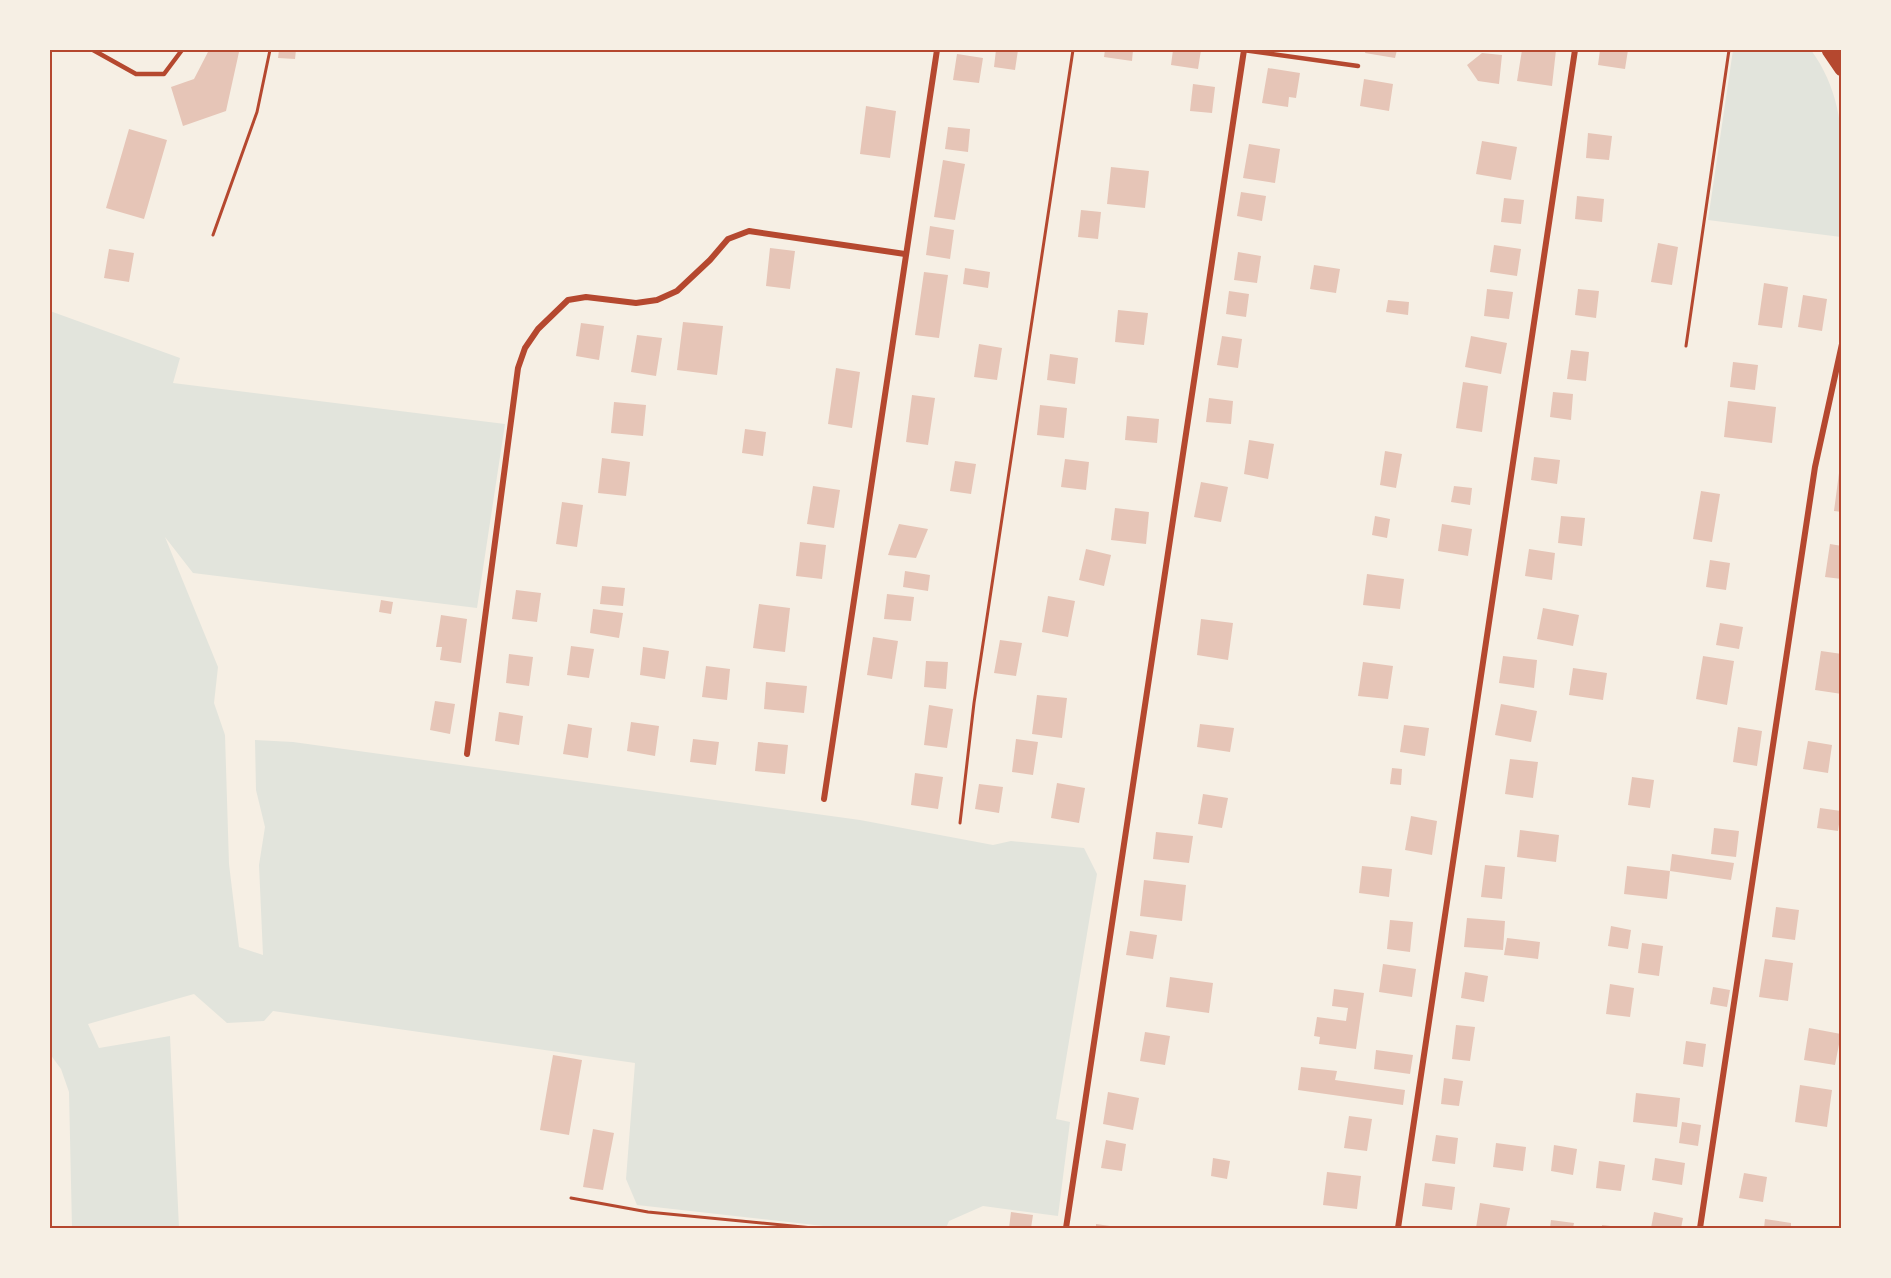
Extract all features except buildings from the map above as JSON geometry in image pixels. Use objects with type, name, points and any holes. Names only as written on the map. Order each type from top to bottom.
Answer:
[{"type":"main road","points":[[1829,50],[1842,69]]},
{"type":"street","points":[[824,799],[905,254],[938,50]]},
{"type":"street","points":[[1066,1228],[1243,50]]},
{"type":"street","points":[[1398,1228],[1575,50]]},
{"type":"street","points":[[467,754],[518,368],[525,348],[538,330],[568,300],[586,297],[636,303],[657,300],[677,291],[710,260],[728,239],[749,231],[905,254]]},
{"type":"street","points":[[1700,1228],[1815,467],[1842,344]]},
{"type":"lane","points":[[93,50],[136,74],[164,74],[182,50]]},
{"type":"lane","points":[[1243,50],[1359,66]]},
{"type":"path","points":[[213,235],[257,112],[270,50]]},
{"type":"path","points":[[960,823],[974,703],[1073,50]]},
{"type":"path","points":[[1686,346],[1729,50]]},
{"type":"path","points":[[571,1198],[648,1212],[813,1228]]},
{"type":"shaded area","points":[[1733,50],[1811,50],[1824,71],[1833,93],[1842,139],[1841,237],[1708,220]]},
{"type":"shaded area","points":[[50,311],[180,358],[173,383],[505,424],[477,608],[193,573],[165,537],[218,667],[214,703],[225,735],[229,864],[239,947],[263,955],[259,865],[265,827],[256,790],[255,740],[293,742],[860,820],[993,845],[1011,841],[1084,848],[1097,874],[1056,1119],[1070,1122],[1058,1216],[983,1206],[949,1221],[946,1228],[841,1228],[637,1205],[626,1179],[635,1063],[273,1011],[264,1021],[227,1023],[194,994],[88,1024],[99,1048],[170,1036],[179,1228],[72,1228],[69,1092],[61,1069],[50,1054]]}]
